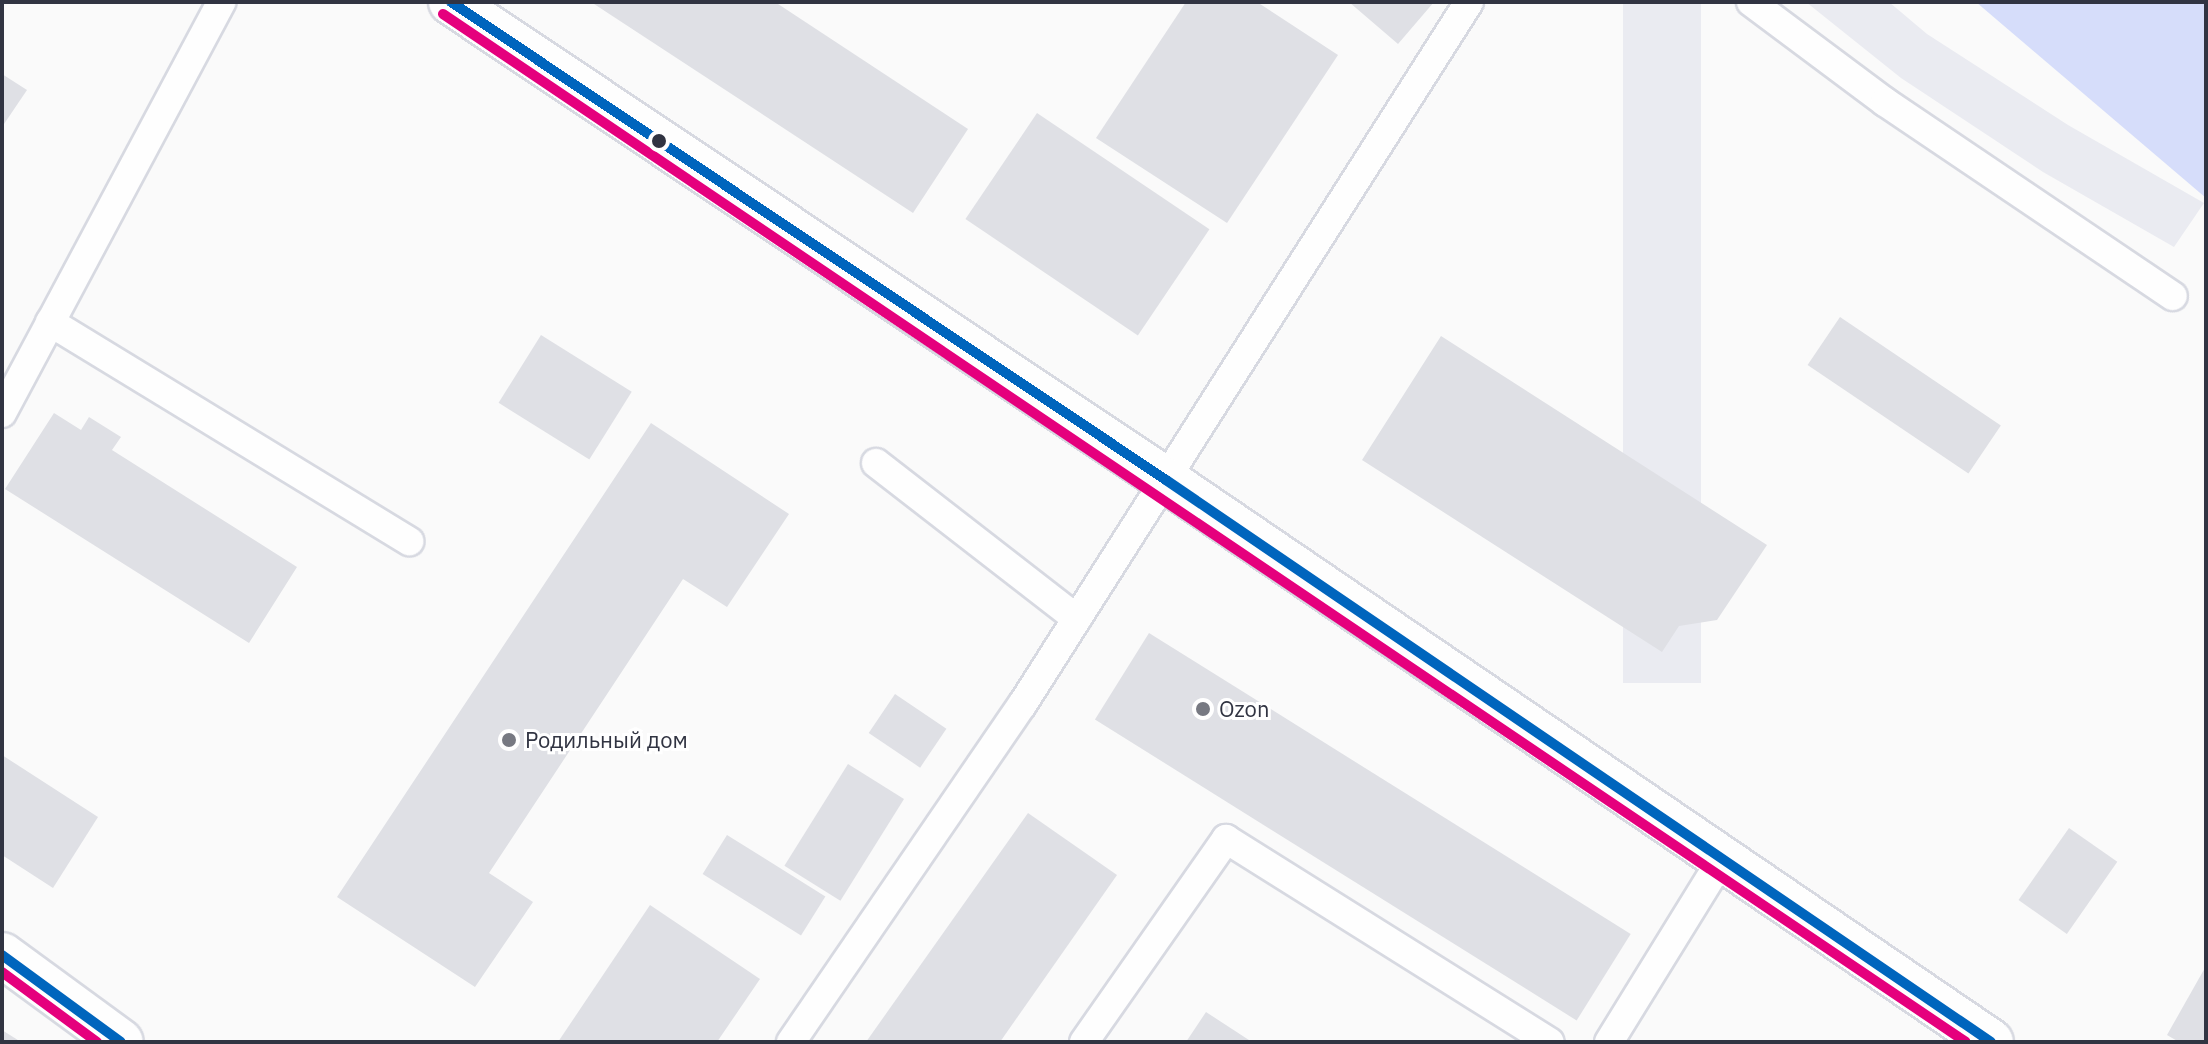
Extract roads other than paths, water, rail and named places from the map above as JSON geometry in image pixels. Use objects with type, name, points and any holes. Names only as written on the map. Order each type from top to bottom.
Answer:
[{"type":"main road","points":[[451,2],[1166,480],[1991,1042]]},
{"type":"main road","points":[[2,955],[121,1042]]},
{"type":"lane","points":[[2,413],[221,2]]},
{"type":"lane","points":[[798,1039],[1077,619],[1469,2]]},
{"type":"lane","points":[[1751,2],[1885,102],[2173,296]]},
{"type":"lane","points":[[50,322],[409,541]]},
{"type":"lane","points":[[876,463],[1077,619]]},
{"type":"lane","points":[[1084,1042],[1226,839],[1550,1042]]},
{"type":"lane","points":[[1609,1042],[1722,859]]},
{"type":"place","name":"Ozon","points":[[1203,709]]},
{"type":"place","name":"Родильный дом","points":[[509,740]]}]
